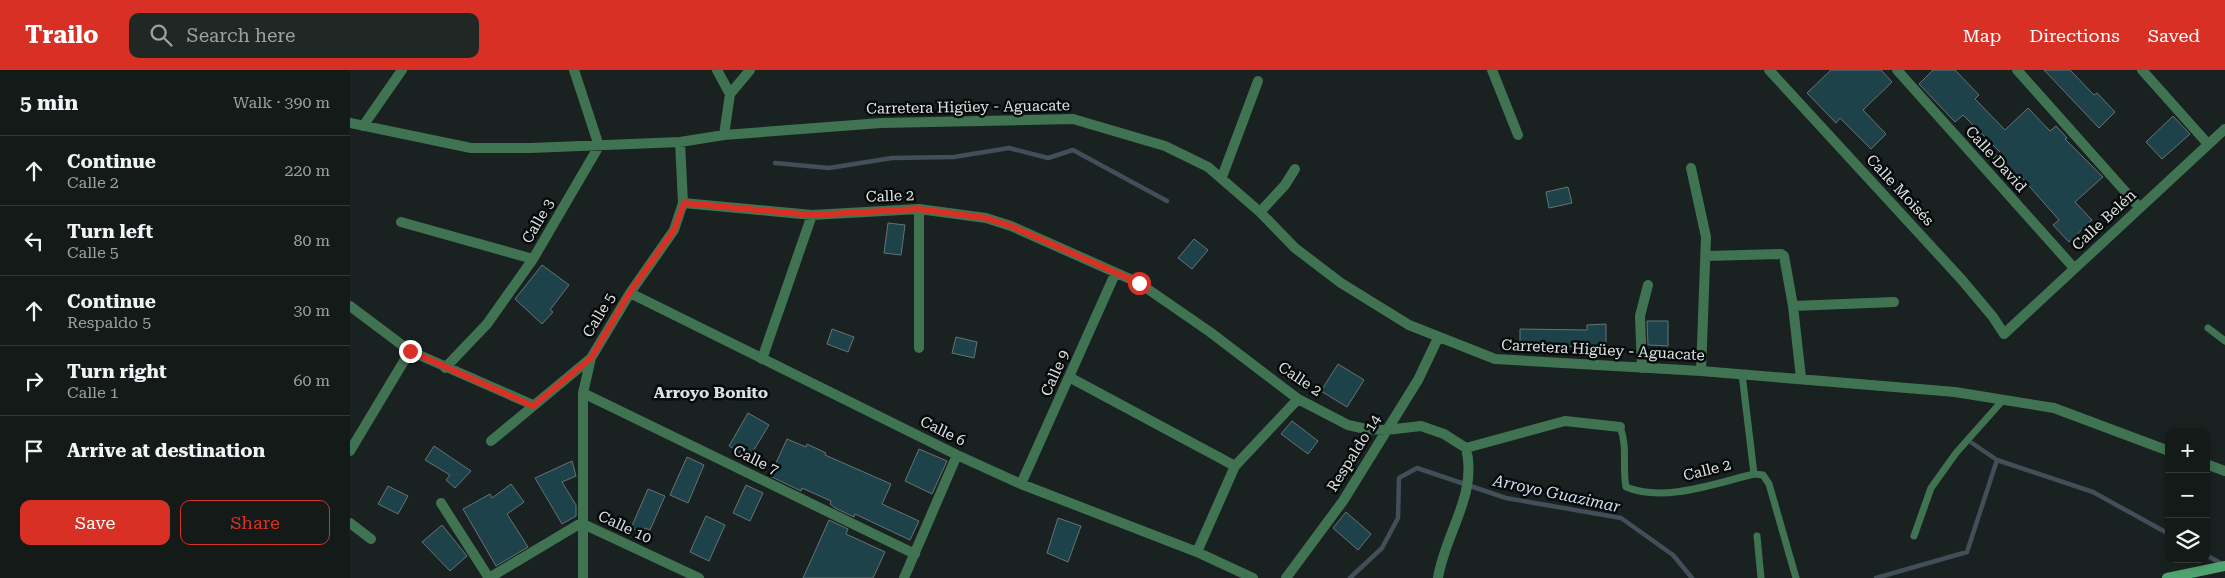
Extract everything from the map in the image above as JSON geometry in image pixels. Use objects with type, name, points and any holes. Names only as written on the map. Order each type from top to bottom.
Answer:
[{"type":"main road","points":[[2167,578],[2225,566]]},
{"type":"street","points":[[362,126],[402,70]]},
{"type":"street","points":[[574,70],[599,146]]},
{"type":"street","points":[[717,70],[730,94]]},
{"type":"street","points":[[724,135],[730,94],[750,70]]},
{"type":"street","points":[[1492,70],[1518,135]]},
{"type":"street","name":"Calle Moisés","points":[[1769,70],[1962,280],[1993,316],[2004,334]]},
{"type":"street","name":"Calle David","points":[[1896,70],[2074,268]]},
{"type":"street","points":[[2017,70],[2139,207]]},
{"type":"street","points":[[2142,70],[2208,144]]},
{"type":"street","points":[[1222,177],[1258,81]]},
{"type":"street","name":"Carretera Higüey - Aguacate","points":[[350,123],[471,148],[599,146],[680,142],[724,135],[881,123],[1073,118],[1165,146],[1208,167],[1222,177],[1260,212],[1295,248],[1342,283],[1409,325],[1495,359],[1801,378],[1955,392],[2054,408],[2165,449]]},
{"type":"street","name":"Calle Belén","points":[[2004,334],[2225,129]]},
{"type":"street","name":"Calle 5","points":[[583,578],[581,523],[584,393],[591,358],[630,292],[674,230],[684,203],[680,142]]},
{"type":"street","name":"Calle 3","points":[[445,368],[487,324],[533,259],[599,146]]},
{"type":"street","points":[[1691,168],[1706,237],[1701,371]]},
{"type":"street","points":[[1260,212],[1282,189],[1295,169]]},
{"type":"street","name":"Calle 2","points":[[684,203],[812,215],[919,209],[986,218],[1011,226],[1115,274],[1139,283],[1210,332],[1298,399],[1348,424],[1366,429],[1386,430],[1421,426],[1433,428],[1456,440],[1466,448],[1565,421],[1620,427]]},
{"type":"street","points":[[919,209],[919,348]]},
{"type":"street","points":[[762,359],[812,215]]},
{"type":"street","points":[[402,222],[533,259]]},
{"type":"street","points":[[1706,256],[1784,256],[1793,306],[1801,378]]},
{"type":"street","name":"Calle 9","points":[[1021,484],[1115,274]]},
{"type":"street","points":[[1642,368],[1640,323],[1648,286]]},
{"type":"street","name":"Calle 6","points":[[630,292],[957,455],[1021,484],[1198,552],[1253,578]]},
{"type":"street","points":[[1793,306],[1894,302]]},
{"type":"street","points":[[350,306],[410,351],[533,406]]},
{"type":"street","name":"Respaldo 14","points":[[1286,578],[1343,501],[1418,380],[1438,338]]},
{"type":"street","points":[[350,451],[410,351]]},
{"type":"street","points":[[491,442],[591,358]]},
{"type":"street","points":[[1069,377],[1236,466]]},
{"type":"street","name":"Calle 7","points":[[584,393],[915,554]]},
{"type":"street","points":[[1198,552],[1236,466],[1298,399]]},
{"type":"street","points":[[1438,578],[1467,494],[1470,473],[1466,448]]},
{"type":"street","points":[[904,578],[957,455]]},
{"type":"street","points":[[2210,465],[2225,471]]},
{"type":"street","points":[[441,503],[489,578]]},
{"type":"street","points":[[350,522],[371,539]]},
{"type":"street","name":"Calle 10","points":[[489,578],[581,523],[699,578]]},
{"type":"lane","points":[[2208,328],[2225,341]]},
{"type":"lane","points":[[1742,374],[1754,474]]},
{"type":"lane","points":[[1914,536],[1931,488],[1956,453],[2003,400]]},
{"type":"lane","name":"Calle 2","points":[[1620,427],[1625,438],[1624,474],[1626,487],[1637,492],[1685,492],[1754,474],[1763,476],[1769,484],[1796,578]]},
{"type":"lane","points":[[1757,536],[1761,578]]},
{"type":"building","points":[[1831,70],[1881,70],[1892,82],[1863,110],[1886,134],[1871,149],[1840,118],[1836,123],[1807,93]]},
{"type":"building","points":[[1933,70],[1955,70],[1979,95],[1975,99],[2005,130],[2028,108],[2050,131],[2056,126],[2067,138],[2065,139],[2103,177],[2075,202],[2092,220],[2069,242],[2053,225],[2059,220],[2022,178],[2016,184],[1993,159],[2000,152],[1963,115],[1955,122],[1919,84]]},
{"type":"building","points":[[2044,70],[2070,70],[2094,95],[2097,93],[2115,112],[2099,128]]},
{"type":"building","points":[[2173,116],[2190,134],[2162,159],[2146,142]]},
{"type":"building","points":[[1568,187],[1572,203],[1549,208],[1546,192]]},
{"type":"building","points":[[888,223],[905,225],[901,255],[884,253]]},
{"type":"building","points":[[1194,239],[1208,250],[1192,269],[1178,258]]},
{"type":"building","points":[[542,265],[569,285],[550,310],[553,312],[542,324],[515,299]]},
{"type":"building","points":[[1647,321],[1668,321],[1668,346],[1648,345]]},
{"type":"building","points":[[1606,324],[1606,347],[1520,346],[1520,329],[1587,330],[1587,325]]},
{"type":"building","points":[[832,329],[854,337],[848,352],[827,344]]},
{"type":"building","points":[[956,337],[977,342],[974,358],[952,353]]},
{"type":"building","points":[[1338,364],[1364,380],[1347,407],[1321,391]]},
{"type":"building","points":[[748,413],[769,425],[749,458],[729,446]]},
{"type":"building","points":[[1292,421],[1318,441],[1308,454],[1281,434]]},
{"type":"building","points":[[787,439],[806,447],[807,444],[826,453],[825,455],[891,484],[882,504],[919,521],[910,540],[855,514],[854,517],[835,508],[830,504],[831,501],[802,488],[801,491],[770,476]]},
{"type":"building","points":[[434,446],[471,471],[455,488],[446,480],[450,475],[425,460]]},
{"type":"building","points":[[919,449],[947,461],[932,494],[905,481]]},
{"type":"building","points":[[687,457],[704,465],[688,503],[670,495]]},
{"type":"building","points":[[572,461],[576,476],[562,482],[576,505],[576,516],[562,524],[535,478]]},
{"type":"building","points":[[511,484],[524,502],[507,514],[528,547],[496,566],[463,509],[490,494],[492,498]]},
{"type":"building","points":[[746,485],[763,493],[750,521],[733,513]]},
{"type":"building","points":[[388,486],[408,496],[398,514],[378,504]]},
{"type":"building","points":[[648,489],[665,496],[650,530],[645,528],[642,533],[631,528]]},
{"type":"building","points":[[1346,512],[1371,534],[1358,550],[1333,528]]},
{"type":"building","points":[[706,516],[725,525],[709,561],[690,552]]},
{"type":"building","points":[[1058,518],[1081,526],[1068,562],[1047,553]]},
{"type":"building","points":[[829,520],[848,529],[846,534],[885,552],[873,578],[803,578]]},
{"type":"building","points":[[442,525],[467,556],[450,571],[422,542]]},
{"type":"waterway","points":[[775,163],[829,168],[892,158],[954,157],[1009,148],[1048,158],[1073,150],[1167,201]]},
{"type":"waterway","points":[[1972,443],[1997,460],[2093,492],[2165,532]]},
{"type":"waterway","name":"Arroyo Guazimar","points":[[1876,578],[1967,552],[1997,460]]},
{"type":"waterway","name":"Arroyo Guazimar","points":[[1350,578],[1382,548],[1398,518],[1399,478],[1417,468],[1506,498],[1621,518],[1673,555],[1692,578]]},
{"type":"waterway","points":[[2210,557],[2224,565]]},
{"type":"district","name":"Arroyo Bonito","points":[[711,392]]},
{"type":"route","points":[[410,351],[533,406],[591,358],[630,292],[674,230],[684,203],[812,215],[919,209],[986,218],[1011,226],[1115,274],[1139,283]]}]
